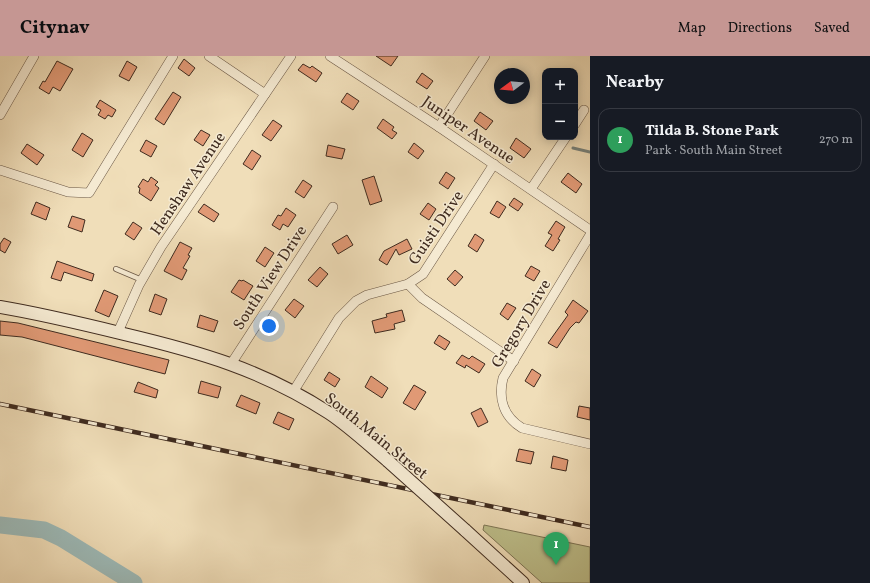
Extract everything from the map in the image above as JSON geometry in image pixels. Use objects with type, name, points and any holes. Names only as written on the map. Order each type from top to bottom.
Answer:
[{"type":"main road","name":"South Main Street","points":[[0,307],[54,316],[208,355],[262,376],[293,392],[330,414],[388,460],[523,583]]},
{"type":"street","points":[[0,115],[34,56]]},
{"type":"street","points":[[0,170],[68,192],[89,193],[173,56]]},
{"type":"street","points":[[209,56],[265,94]]},
{"type":"street","name":"Henshaw Avenue","points":[[118,332],[142,280],[161,247],[291,56]]},
{"type":"street","name":"Juniper Avenue","points":[[330,56],[439,127],[590,230]]},
{"type":"street","points":[[439,127],[485,56]]},
{"type":"street","points":[[578,119],[584,110]]},
{"type":"street","points":[[531,189],[564,140]]},
{"type":"street","name":"Guisti Drive","points":[[293,392],[339,318],[347,308],[367,295],[408,284],[423,274],[429,267],[494,164]]},
{"type":"street","name":"South View Drive","points":[[231,364],[333,207]]},
{"type":"street","name":"Gregory Drive","points":[[590,235],[504,378],[501,389],[501,399],[505,409],[515,424],[529,431],[590,444]]},
{"type":"street","points":[[408,284],[422,298],[514,361]]},
{"type":"lane","points":[[116,269],[142,280]]},
{"type":"green space","points":[[484,525],[590,547],[590,583],[542,583],[483,530]]},
{"type":"building","points":[[376,56],[398,56],[391,66]]},
{"type":"building","points":[[184,59],[195,68],[189,76],[178,68]]},
{"type":"building","points":[[57,61],[73,69],[60,91],[53,87],[49,94],[39,88],[43,81],[45,82]]},
{"type":"building","points":[[127,61],[137,67],[129,81],[119,76]]},
{"type":"building","points":[[303,64],[310,68],[312,66],[322,73],[316,82],[298,70]]},
{"type":"building","points":[[422,73],[433,81],[427,89],[416,82]]},
{"type":"building","points":[[173,92],[181,97],[164,125],[155,119]]},
{"type":"building","points":[[347,93],[359,101],[353,110],[341,102]]},
{"type":"building","points":[[100,100],[116,110],[112,117],[108,115],[105,119],[98,115],[101,110],[96,107]]},
{"type":"building","points":[[480,112],[493,121],[486,130],[474,121]]},
{"type":"building","points":[[383,119],[394,127],[392,130],[397,133],[392,139],[377,128]]},
{"type":"building","points":[[273,120],[282,126],[271,141],[262,135]]},
{"type":"building","points":[[201,130],[210,135],[203,146],[194,140]]},
{"type":"building","points":[[82,133],[93,140],[83,157],[72,150]]},
{"type":"building","points":[[516,138],[531,149],[524,158],[510,148]]},
{"type":"building","points":[[146,140],[157,146],[151,157],[140,151]]},
{"type":"building","points":[[414,143],[424,151],[418,159],[408,152]]},
{"type":"building","points":[[27,144],[44,155],[37,165],[21,153]]},
{"type":"building","points":[[328,145],[345,149],[342,159],[326,156]]},
{"type":"building","points":[[252,150],[261,156],[252,170],[243,164]]},
{"type":"building","points":[[446,172],[455,178],[448,189],[439,183]]},
{"type":"building","points":[[568,173],[582,184],[576,193],[561,182]]},
{"type":"building","points":[[374,176],[382,201],[370,205],[362,180]]},
{"type":"building","points":[[151,177],[158,182],[155,185],[159,188],[151,201],[139,193],[140,188],[138,187],[143,179],[148,182]]},
{"type":"building","points":[[303,180],[312,186],[304,198],[295,192]]},
{"type":"building","points":[[514,198],[523,204],[518,211],[509,205]]},
{"type":"building","points":[[497,201],[506,207],[499,218],[490,213]]},
{"type":"building","points":[[36,202],[50,208],[46,220],[31,214]]},
{"type":"building","points":[[428,203],[436,209],[429,220],[420,214]]},
{"type":"building","points":[[204,204],[219,214],[214,222],[198,212]]},
{"type":"building","points":[[286,208],[296,215],[288,227],[283,224],[280,230],[272,225],[278,215],[281,216]]},
{"type":"building","points":[[72,216],[85,220],[82,232],[68,227]]},
{"type":"building","points":[[556,221],[565,227],[558,239],[560,240],[553,251],[545,246],[552,235],[548,233]]},
{"type":"building","points":[[133,222],[142,228],[134,240],[125,234]]},
{"type":"building","points":[[475,234],[484,240],[477,252],[468,246]]},
{"type":"building","points":[[347,235],[353,245],[338,254],[332,244]]},
{"type":"building","points":[[4,238],[11,242],[5,253],[0,250],[0,244]]},
{"type":"building","points":[[407,239],[412,249],[399,255],[396,249],[387,265],[379,260],[384,251]]},
{"type":"building","points":[[180,242],[192,248],[188,255],[190,256],[183,268],[187,270],[182,280],[164,271]]},
{"type":"building","points":[[265,247],[274,253],[265,267],[256,261]]},
{"type":"building","points":[[57,261],[94,274],[92,281],[64,272],[61,281],[51,278]]},
{"type":"building","points":[[531,266],[540,271],[534,281],[525,276]]},
{"type":"building","points":[[320,267],[328,274],[317,287],[308,280]]},
{"type":"building","points":[[455,270],[463,277],[455,286],[447,279]]},
{"type":"building","points":[[239,280],[243,280],[253,286],[244,300],[231,292]]},
{"type":"building","points":[[104,290],[118,296],[109,317],[95,311]]},
{"type":"building","points":[[155,294],[167,299],[161,315],[149,311]]},
{"type":"building","points":[[294,299],[304,306],[295,318],[285,310]]},
{"type":"building","points":[[573,300],[588,311],[579,323],[576,322],[570,328],[557,348],[548,343],[568,315],[565,312]]},
{"type":"building","points":[[507,303],[516,308],[508,320],[500,314]]},
{"type":"building","points":[[402,310],[405,321],[394,324],[395,329],[375,333],[372,321],[387,317],[386,314]]},
{"type":"building","points":[[200,315],[218,321],[214,332],[197,327]]},
{"type":"building","points":[[0,321],[18,323],[169,360],[165,374],[22,337],[0,335]]},
{"type":"building","points":[[439,335],[450,342],[445,350],[434,343]]},
{"type":"building","points":[[462,355],[469,359],[472,356],[485,364],[479,373],[466,365],[465,368],[456,363]]},
{"type":"building","points":[[532,369],[541,375],[534,387],[525,381]]},
{"type":"building","points":[[329,372],[340,379],[335,387],[324,380]]},
{"type":"building","points":[[371,376],[388,388],[382,398],[365,387]]},
{"type":"building","points":[[201,381],[221,387],[218,398],[198,393]]},
{"type":"building","points":[[138,382],[158,390],[156,398],[134,392]]},
{"type":"building","points":[[414,385],[426,392],[415,410],[403,403]]},
{"type":"building","points":[[241,395],[260,403],[256,414],[236,406]]},
{"type":"building","points":[[579,406],[590,408],[590,420],[577,417]]},
{"type":"building","points":[[481,408],[488,422],[478,427],[471,413]]},
{"type":"building","points":[[278,412],[294,419],[289,430],[273,423]]},
{"type":"building","points":[[519,449],[534,452],[531,464],[516,461]]},
{"type":"building","points":[[553,456],[568,460],[566,471],[551,468]]},
{"type":"waterway","points":[[573,148],[590,152]]},
{"type":"waterway","points":[[0,525],[44,530],[61,538],[134,583]]},
{"type":"railway","points":[[0,404],[590,527]]},
{"type":"place","name":"Tilda B. Stone Park","points":[[556,565]]}]
